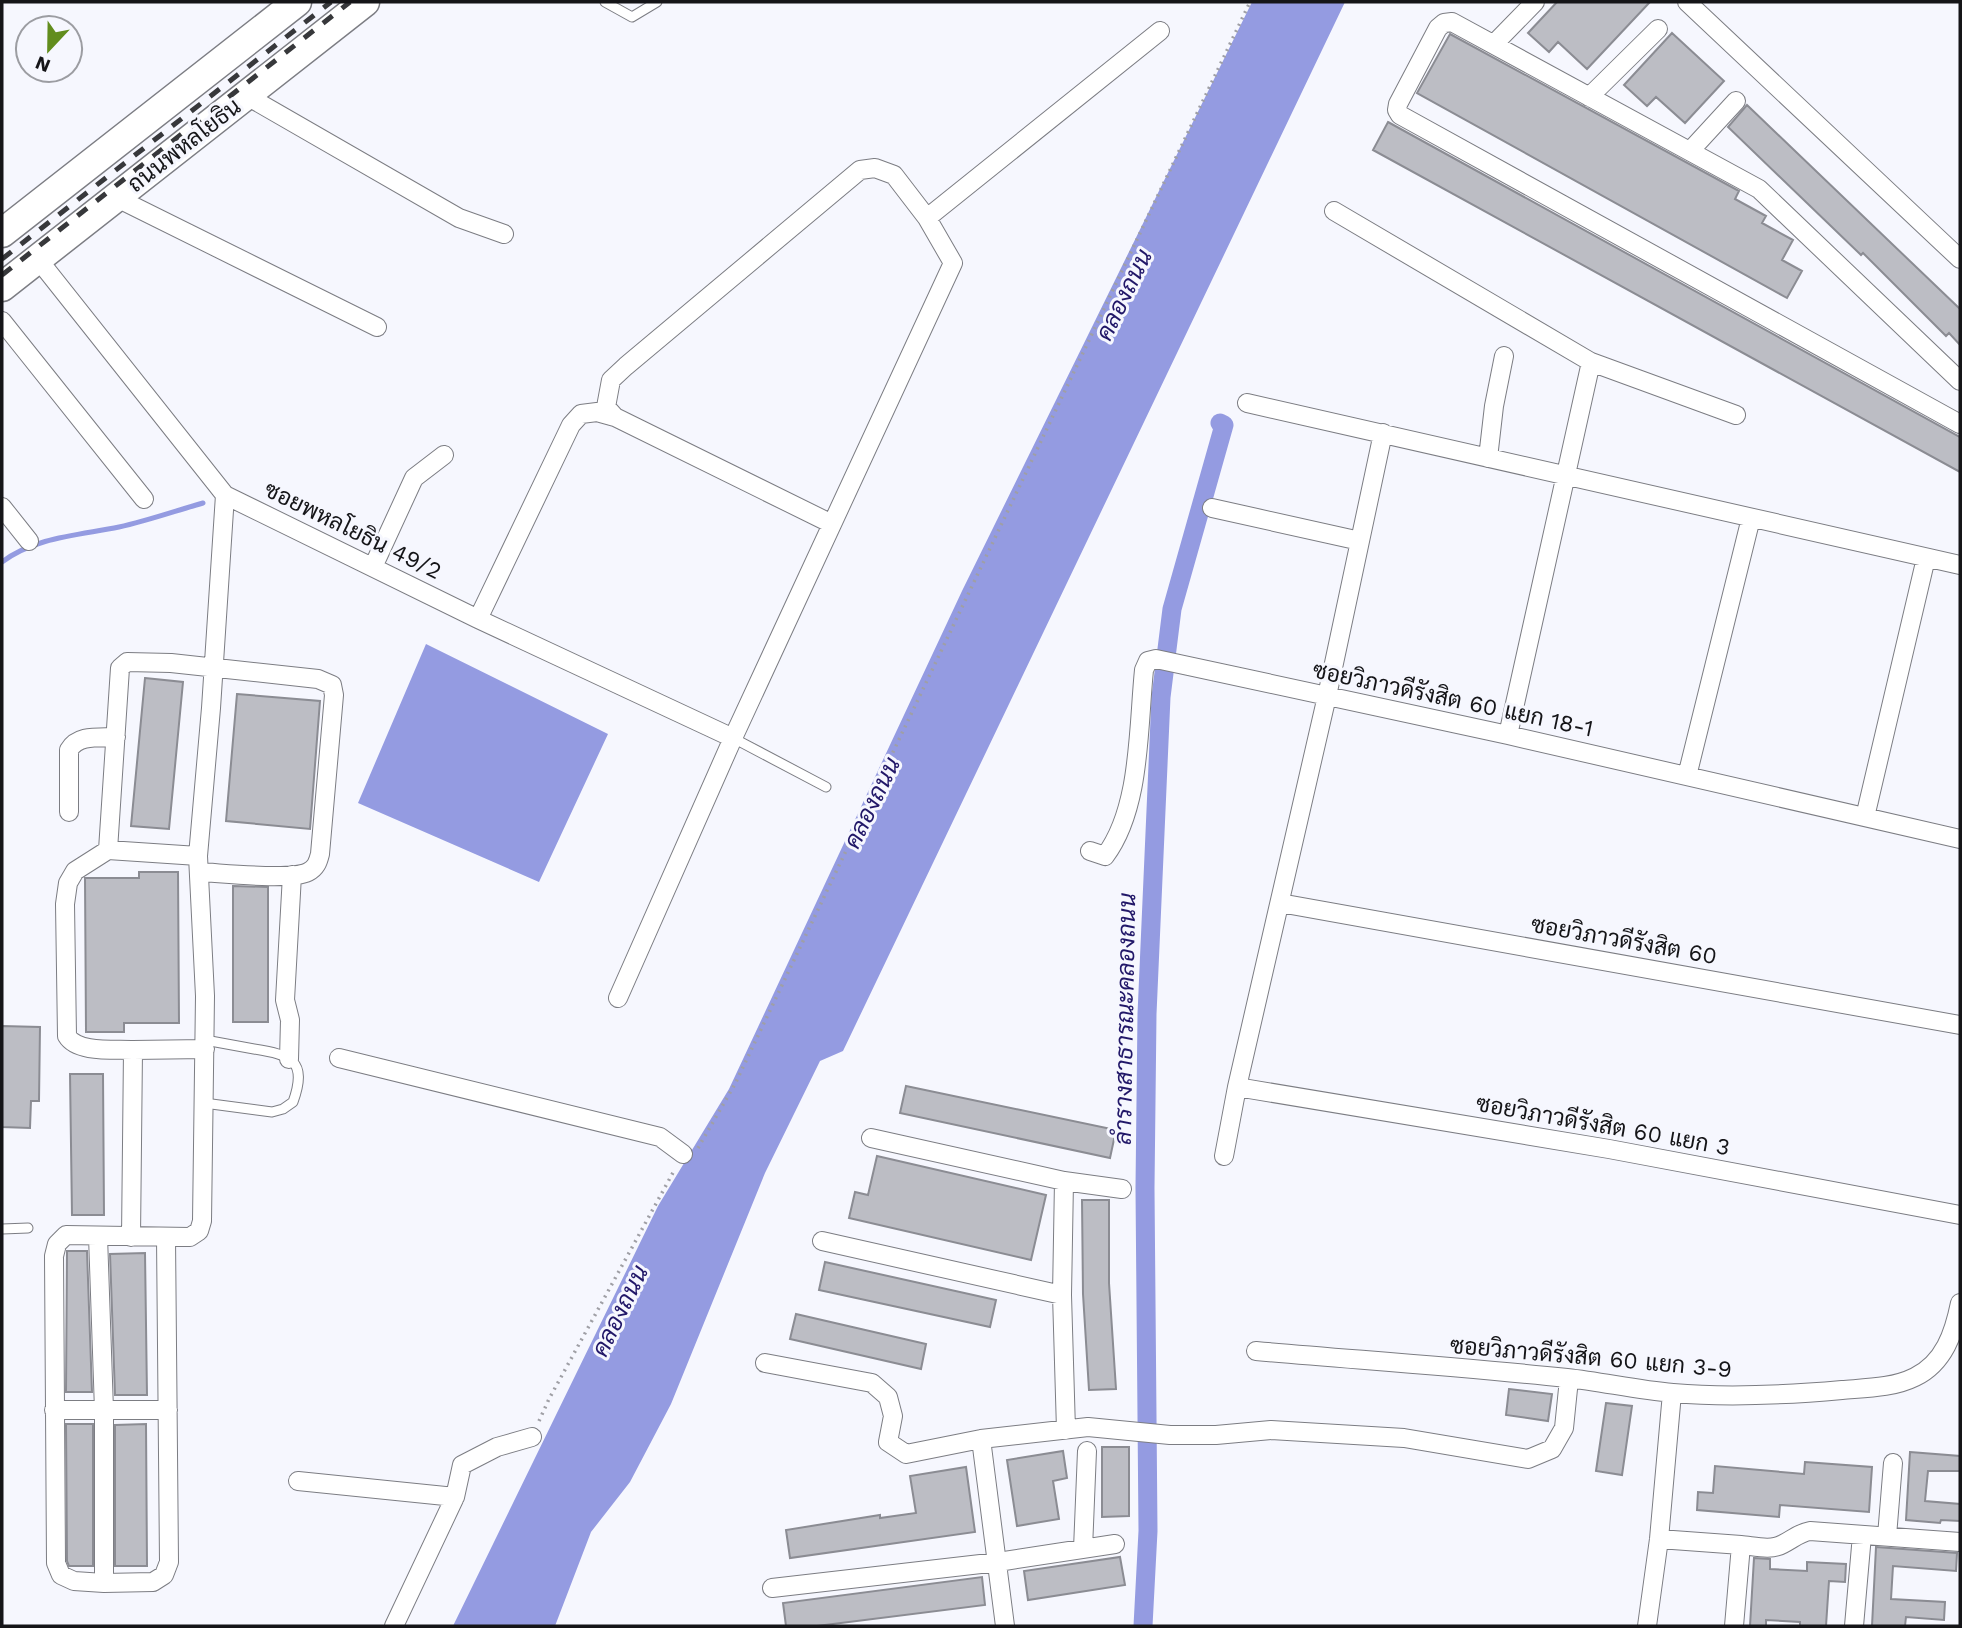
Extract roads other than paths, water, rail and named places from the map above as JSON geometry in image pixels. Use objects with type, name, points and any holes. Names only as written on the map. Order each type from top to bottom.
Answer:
[{"type":"main road","name":"ถนนพหลโยธิน","points":[[2,233],[297,2]]},
{"type":"main road","name":"ถนนพหลโยธิน","points":[[2,287],[365,2]]},
{"type":"street","points":[[1493,44],[1535,2]]},
{"type":"street","points":[[1687,2],[1960,259]]},
{"type":"street","points":[[1960,381],[1759,189],[1452,22],[1444,23],[1438,28],[1398,104],[1400,115],[1960,424]]},
{"type":"street","points":[[1589,97],[1658,29]]},
{"type":"street","points":[[927,218],[1160,31]]},
{"type":"street","points":[[247,96],[459,218],[504,234]]},
{"type":"street","points":[[1690,151],[1736,101]]},
{"type":"street","points":[[615,417],[606,407],[611,380],[860,170],[875,168],[894,175],[927,218],[953,263],[733,738],[618,998]]},
{"type":"street","points":[[117,198],[377,327]]},
{"type":"street","points":[[1334,211],[1591,362],[1736,415]]},
{"type":"street","name":"ซอยพหลโยธิน 49/2","points":[[37,258],[225,495],[478,619],[733,738]]},
{"type":"street","points":[[2,321],[144,499]]},
{"type":"street","points":[[1489,458],[1494,406],[1504,356]]},
{"type":"street","points":[[1508,735],[1591,362]]},
{"type":"street","points":[[1247,403],[1960,565]]},
{"type":"street","points":[[478,619],[571,425],[581,414],[597,412],[615,417],[832,524]]},
{"type":"street","points":[[1224,1156],[1237,1087],[1327,696],[1383,433]]},
{"type":"street","points":[[373,567],[414,478],[444,456]]},
{"type":"street","points":[[166,1237],[169,1562],[164,1575],[153,1583],[74,1581],[61,1575],[56,1563],[54,1256],[57,1244],[66,1236],[190,1237],[199,1231],[202,1221],[205,1044],[198,864],[225,495]]},
{"type":"street","points":[[2,507],[29,541]]},
{"type":"street","points":[[1213,508],[1360,541]]},
{"type":"street","points":[[1687,776],[1751,518]]},
{"type":"street","points":[[1866,817],[1926,558]]},
{"type":"street","name":"ซอยวิภาวดีรังสิต 60 แยก 18-1","points":[[1090,851],[1105,856],[1113,846],[1127,815],[1133,786],[1144,670],[1147,661],[1157,659],[1508,735],[1960,839]]},
{"type":"street","points":[[108,850],[120,668],[127,662],[213,667],[318,679],[332,685],[334,695],[320,854],[317,865],[308,872],[292,875],[108,850],[75,871],[68,883],[65,904],[67,1036],[71,1043],[133,1050],[205,1044]]},
{"type":"street","points":[[69,812],[69,750],[73,743],[81,739],[116,737]]},
{"type":"street","points":[[289,1059],[290,1020],[285,1000],[292,875]]},
{"type":"street","name":"ซอยวิภาวดีรังสิต 60","points":[[1280,904],[1960,1025]]},
{"type":"street","points":[[131,1237],[133,1050]]},
{"type":"street","points":[[339,1058],[660,1137],[683,1154]]},
{"type":"street","name":"ซอยวิภาวดีรังสิต 60 แยก 3","points":[[1237,1087],[1609,1149],[1960,1215]]},
{"type":"street","points":[[871,1138],[1064,1181],[1122,1189]]},
{"type":"street","points":[[1064,1181],[1062,1295],[1066,1430]]},
{"type":"street","points":[[98,1236],[104,1410],[104,1583]]},
{"type":"street","points":[[822,1241],[1062,1295]]},
{"type":"street","name":"ซอยวิภาวดีรังสิต 60 แยก 3-9","points":[[1255,1351],[1569,1378],[1672,1393],[1767,1395],[1889,1386],[1916,1377],[1945,1350],[1955,1329],[1960,1303]]},
{"type":"street","points":[[765,1363],[872,1383],[888,1397],[893,1416],[888,1442],[906,1454],[981,1439],[1088,1427],[1170,1435],[1216,1436],[1271,1430],[1404,1438],[1528,1458],[1552,1449],[1564,1428],[1569,1378]]},
{"type":"street","points":[[1647,1626],[1660,1539],[1672,1393]]},
{"type":"street","points":[[54,1410],[168,1410]]},
{"type":"street","points":[[394,1626],[455,1497],[462,1465],[497,1447],[532,1437]]},
{"type":"street","points":[[981,1439],[1005,1626]]},
{"type":"street","points":[[1083,1549],[1087,1451]]},
{"type":"street","points":[[1887,1536],[1893,1463]]},
{"type":"street","points":[[298,1480],[455,1497]]},
{"type":"street","points":[[1660,1539],[1772,1548],[1782,1545],[1799,1533],[1810,1531],[1960,1542]]},
{"type":"street","points":[[1854,1626],[1862,1535]]},
{"type":"street","points":[[772,1588],[998,1562],[1115,1544]]},
{"type":"street","points":[[1734,1626],[1741,1545]]},
{"type":"lane","points":[[605,2],[632,17],[657,2]]},
{"type":"lane","points":[[733,738],[826,787]]},
{"type":"lane","points":[[204,1104],[272,1112],[283,1109],[293,1102],[299,1075],[295,1064],[285,1054],[205,1044]]},
{"type":"lane","points":[[2,1229],[28,1228]]},
{"type":"water","name":"คลองถนน","points":[[1252,2],[1345,2],[843,1051],[820,1061],[765,1173],[671,1404],[630,1482],[591,1532],[555,1626],[453,1626],[658,1206],[729,1089],[962,591]]},
{"type":"water","points":[[426,644],[608,734],[539,882],[358,803]]},
{"type":"waterway","name":"ลำรางสาธารณะคลองถนน","points":[[1143,1626],[1148,1531],[1145,1188],[1147,1014],[1161,697],[1172,609],[1224,425],[1220,423]]},
{"type":"waterway","points":[[2,562],[43,542],[130,525],[203,503]]},
{"type":"railway","points":[[2,259],[331,2]]},
{"type":"railway","points":[[2,275],[350,2]]}]
